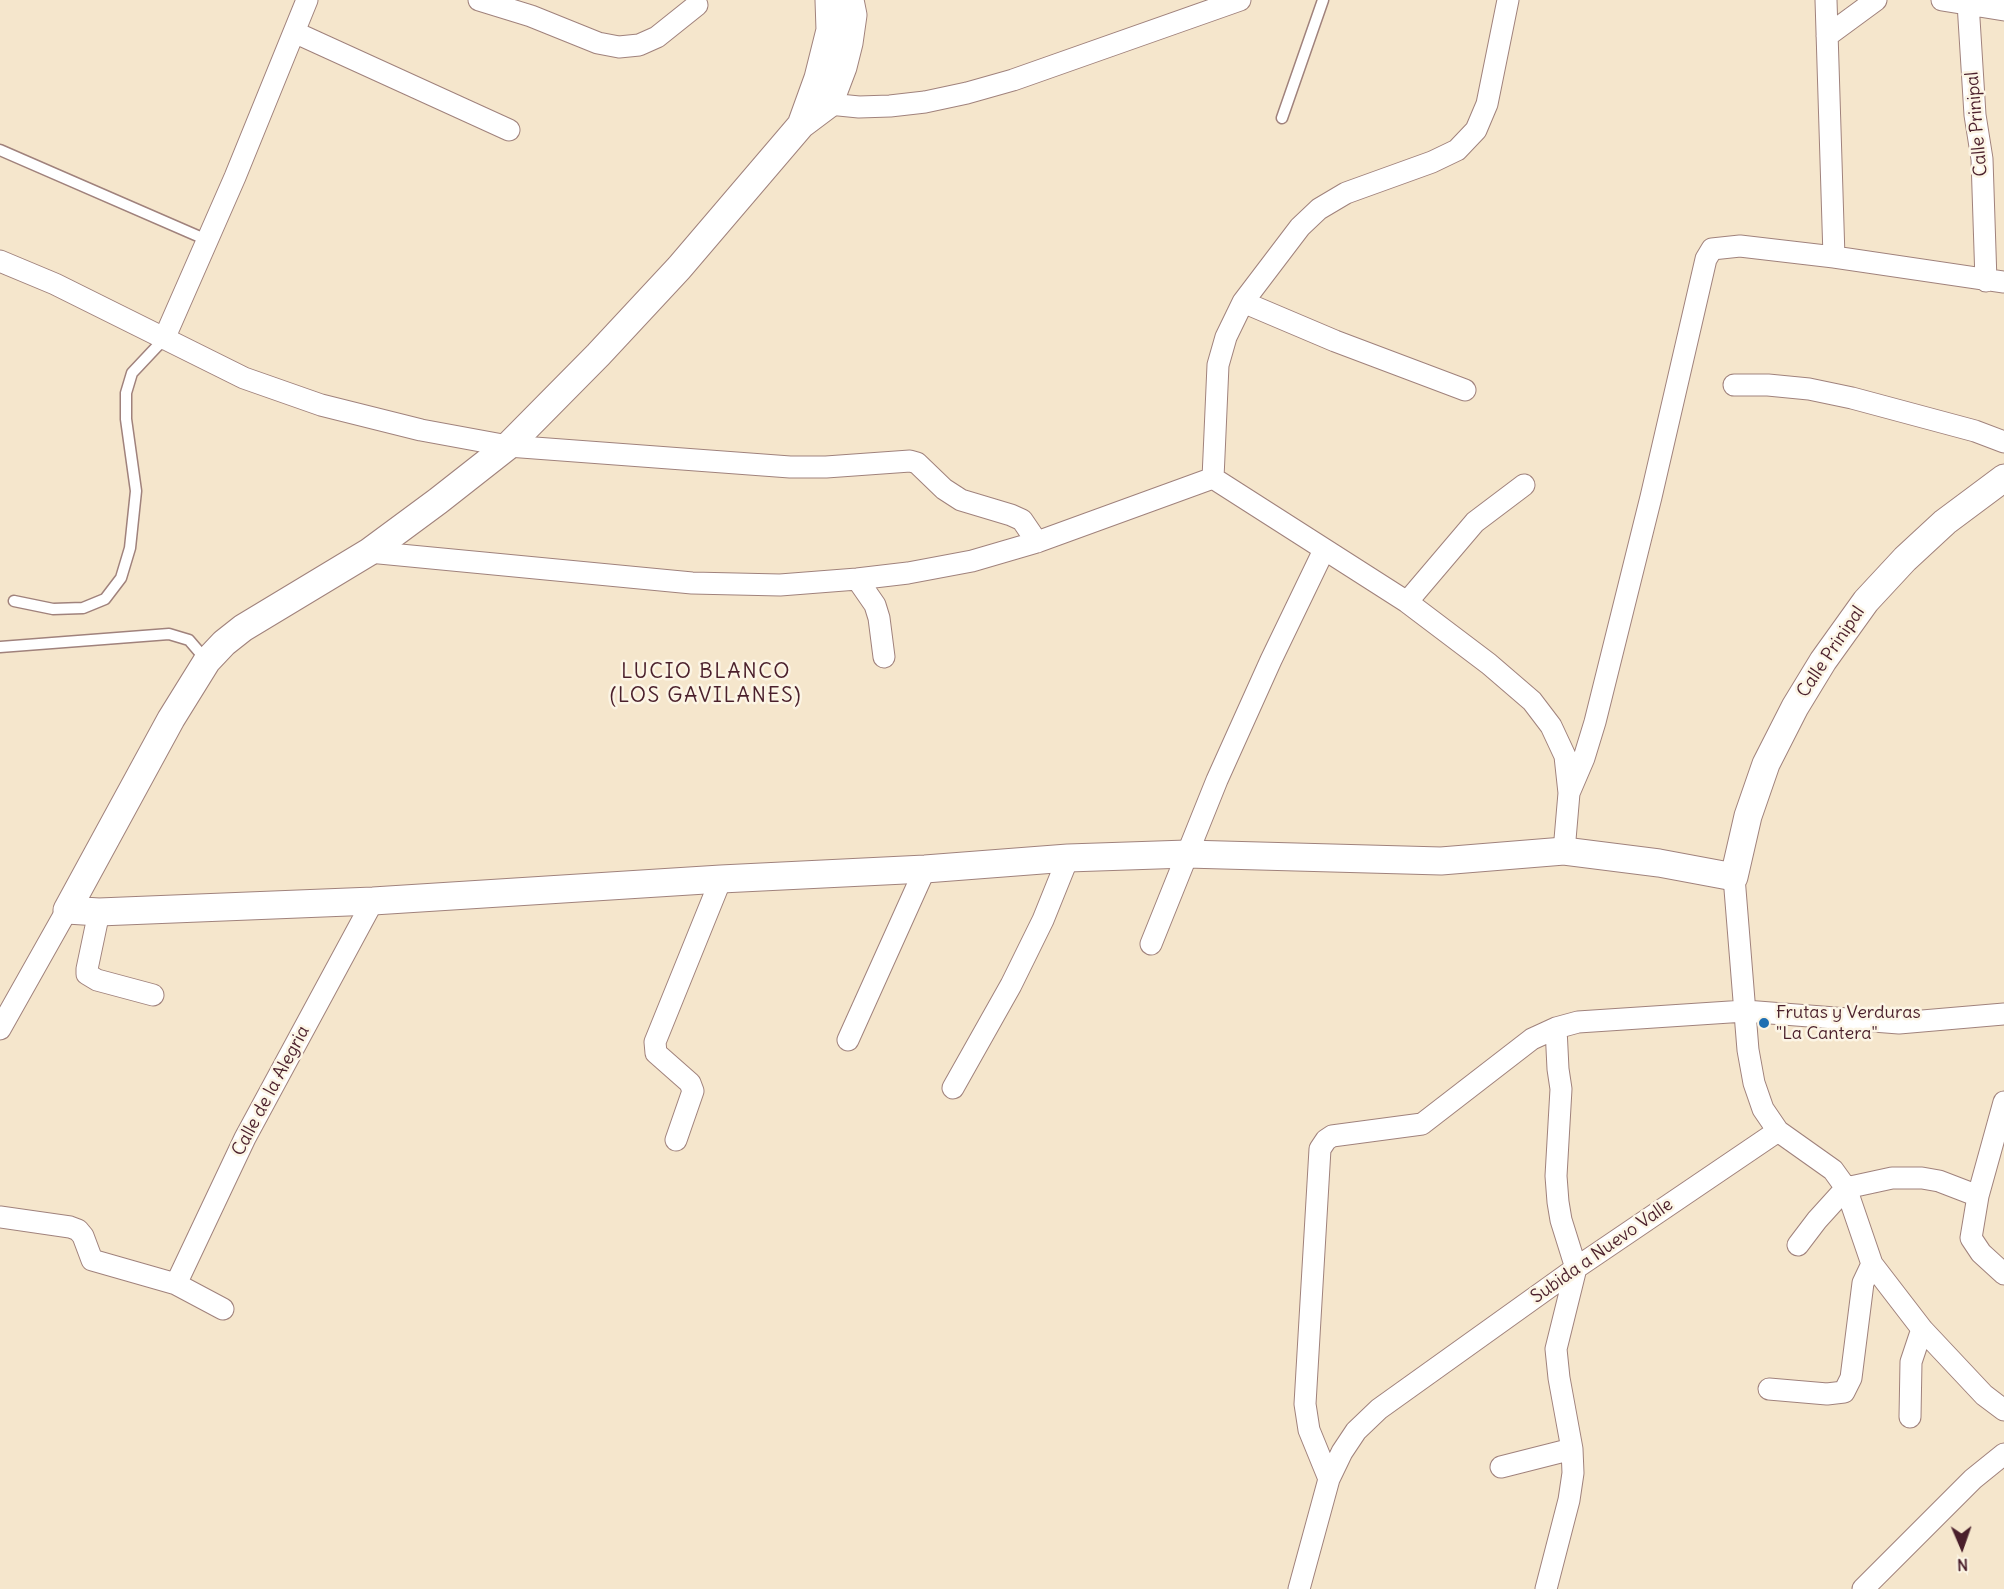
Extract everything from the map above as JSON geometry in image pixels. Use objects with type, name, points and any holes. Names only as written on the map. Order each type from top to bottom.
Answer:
[{"type":"street","points":[[164,339],[308,0]]},
{"type":"street","points":[[479,0],[531,16],[598,43],[620,47],[639,45],[657,37],[697,5]]},
{"type":"street","points":[[821,99],[830,30],[829,0]]},
{"type":"street","points":[[0,1029],[171,719],[207,661],[243,628],[369,552],[508,446],[598,355],[679,268],[821,99],[843,67],[853,15],[850,0]]},
{"type":"street","points":[[821,99],[859,107],[890,106],[926,102],[967,93],[1013,80],[1240,0]]},
{"type":"street","points":[[1213,478],[1218,365],[1226,337],[1243,302],[1300,227],[1319,209],[1346,193],[1432,162],[1457,150],[1476,130],[1487,104],[1508,0]]},
{"type":"street","points":[[1826,0],[1834,257]]},
{"type":"street","points":[[1827,36],[1876,0]]},
{"type":"street","points":[[1942,0],[2004,10]]},
{"type":"street","name":"Calle Prinipal","points":[[1968,3],[1975,115],[1995,282]]},
{"type":"street","points":[[294,32],[509,130]]},
{"type":"street","points":[[1569,793],[1584,758],[1595,722],[1709,253],[1712,249],[1740,246],[1834,257],[1995,282]]},
{"type":"street","points":[[0,261],[56,284],[244,378],[321,405],[422,430],[508,446],[790,467],[910,461],[917,463],[944,489],[961,500],[1011,514],[1022,520],[1037,542]]},
{"type":"street","points":[[1243,302],[1335,342],[1464,390]]},
{"type":"street","points":[[1734,385],[1768,385],[1809,389],[1852,398],[2004,442]]},
{"type":"street","points":[[369,552],[692,583],[780,585],[857,579],[908,573],[972,561],[1037,542],[1213,478]]},
{"type":"street","points":[[1213,478],[1407,602],[1489,664],[1532,701],[1551,726],[1565,756],[1569,793],[1564,851]]},
{"type":"street","name":"Calle Prinipal","points":[[1734,877],[1748,816],[1766,764],[1795,707],[1823,661],[1866,602],[1905,559],[1945,522],[2004,478]]},
{"type":"street","points":[[1407,602],[1475,522],[1524,485]]},
{"type":"street","points":[[1151,944],[1217,780],[1270,660],[1324,550]]},
{"type":"street","points":[[857,579],[875,605],[884,657]]},
{"type":"street","points":[[67,910],[99,912],[373,901],[721,879],[926,869],[1068,858],[1187,854],[1441,861],[1564,851],[1659,863],[1734,877],[1745,1011],[1754,1083],[1763,1109],[1778,1131],[1833,1170],[1846,1188],[1872,1264],[1922,1329],[1984,1395],[2004,1410]]},
{"type":"street","points":[[953,1088],[1011,985],[1043,920],[1068,858]]},
{"type":"street","points":[[848,1040],[926,869]]},
{"type":"street","points":[[676,1140],[693,1091],[690,1083],[656,1053],[655,1042],[721,879]]},
{"type":"street","name":"Calle de la Alegria","points":[[176,1284],[245,1138],[373,901]]},
{"type":"street","points":[[99,912],[87,974],[97,980],[153,995]]},
{"type":"street","points":[[1329,1479],[1309,1430],[1305,1404],[1320,1149],[1326,1140],[1332,1136],[1422,1124],[1532,1039],[1556,1028],[1578,1022],[1745,1011],[1899,1023],[2004,1014]]},
{"type":"street","points":[[1546,1589],[1574,1473],[1556,1349],[1576,1268],[1561,1220],[1558,1202],[1561,1089],[1556,1028]]},
{"type":"street","points":[[2004,1102],[1978,1196],[1971,1238],[1981,1253],[2004,1274]]},
{"type":"street","name":"Subida a Nuevo Valle","points":[[1299,1589],[1329,1479],[1342,1452],[1356,1431],[1379,1409],[1576,1268],[1778,1131]]},
{"type":"street","points":[[1798,1245],[1846,1188],[1892,1178],[1922,1178],[1939,1180],[1978,1196]]},
{"type":"street","points":[[0,1217],[78,1230],[83,1236],[92,1260],[176,1284],[223,1309]]},
{"type":"street","points":[[1769,1389],[1827,1394],[1844,1392],[1851,1378],[1863,1283],[1872,1264]]},
{"type":"street","points":[[1910,1417],[1911,1362],[1922,1329]]},
{"type":"street","points":[[1501,1467],[1572,1449]]},
{"type":"street","points":[[1863,1589],[1883,1581],[1973,1479],[2004,1454]]},
{"type":"lane","points":[[1282,118],[1323,0]]},
{"type":"lane","points":[[0,150],[207,240]]},
{"type":"lane","points":[[14,601],[53,609],[83,608],[105,599],[121,578],[130,548],[136,491],[126,419],[126,393],[132,373],[164,339]]},
{"type":"lane","points":[[0,647],[169,634],[189,640],[207,661]]},
{"type":"place","name":"Frutas y Verduras \"La Cantera\"","points":[[1764,1023]]},
{"type":"district","name":"LUCIO BLANCO (LOS GAVILANES)","points":[[706,684]]}]
